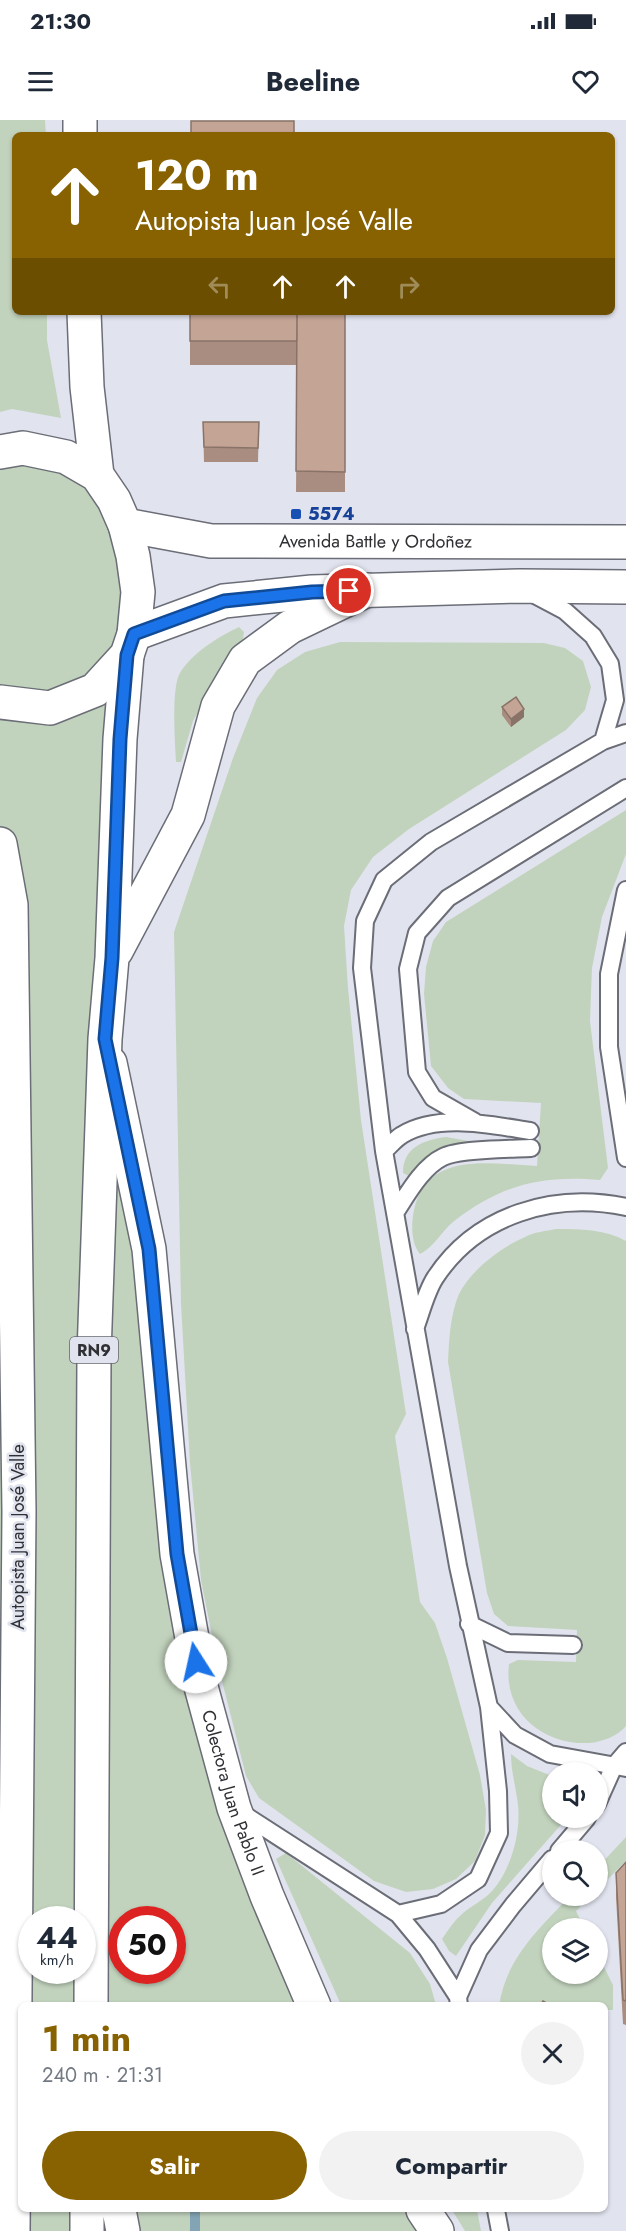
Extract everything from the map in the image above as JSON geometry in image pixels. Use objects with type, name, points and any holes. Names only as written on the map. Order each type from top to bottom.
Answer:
[{"type":"main road","points":[[84,315],[87,387],[97,475]]},
{"type":"main road","points":[[0,452],[23,448],[66,457],[97,475],[114,500],[125,525],[133,556],[138,592],[130,645]]},
{"type":"main road","name":"Avenida Battle y Ordoñez","points":[[125,525],[211,541],[626,542]]},
{"type":"main road","points":[[0,702],[50,708],[95,690],[130,645],[224,601],[312,592],[367,590],[520,586],[626,587]]},
{"type":"main road","points":[[112,958],[188,815],[218,706],[245,660],[290,627],[367,590]]},
{"type":"main road","name":"RN9","points":[[93,1906],[94,1354],[105,1039],[112,958],[120,739],[130,645]]},
{"type":"main road","name":"Autopista Juan José Valle","points":[[0,844],[11,905],[19,1512],[13,2231]]},
{"type":"main road","name":"Colectora Juan Pablo II","points":[[105,1039],[149,1249],[177,1554],[200,1683],[234,1808],[267,1896],[312,2002]]},
{"type":"main road","points":[[0,1617],[19,1512]]},
{"type":"main road","points":[[96,1959],[100,2002]]},
{"type":"main road","name":"RN9","points":[[91,2002],[92,1984]]},
{"type":"main road","points":[[87,2212],[87,2231]]},
{"type":"main road","points":[[119,2212],[123,2231]]},
{"type":"main road","points":[[424,2212],[437,2231]]},
{"type":"lane","points":[[520,586],[572,617],[593,636],[610,664],[615,700],[603,741]]},
{"type":"lane","points":[[398,1914],[441,1904],[478,1879],[499,1833],[498,1791],[489,1707],[469,1624],[414,1329],[384,1151],[362,968],[365,921],[384,880],[431,842],[603,741],[626,733]]},
{"type":"lane","points":[[475,1122],[433,1098],[417,1072],[408,969],[417,933],[448,898],[626,788]]},
{"type":"lane","points":[[626,891],[609,974],[609,1047],[626,1158]]},
{"type":"lane","points":[[384,1151],[402,1135],[436,1123],[475,1122],[530,1131]]},
{"type":"lane","points":[[395,1213],[417,1178],[443,1156],[472,1151],[531,1148]]},
{"type":"lane","points":[[414,1329],[435,1278],[464,1244],[503,1218],[549,1204],[602,1202],[626,1207]]},
{"type":"lane","points":[[469,1624],[508,1643],[573,1645]]},
{"type":"lane","points":[[489,1707],[515,1735],[550,1754],[620,1767]]},
{"type":"lane","points":[[608,1786],[626,1752]]},
{"type":"lane","points":[[234,1808],[398,1914],[427,1949],[459,2001]]},
{"type":"lane","points":[[568,1840],[579,1828]]},
{"type":"lane","points":[[459,2001],[479,1950],[542,1871]]},
{"type":"lane","points":[[496,2212],[500,2231]]},
{"type":"green space","points":[[0,120],[45,120],[46,132],[12,132],[12,315],[47,315],[47,340],[61,418],[12,409],[0,412]]},
{"type":"green space","points":[[0,452],[66,457],[125,525],[105,1039],[200,1683],[313,2002],[18,2002],[18,2212],[424,2212],[437,2231],[0,2231]]},
{"type":"green space","points":[[239,627],[244,632],[243,639],[230,654],[193,721],[181,762],[176,762],[175,690],[180,673],[206,646]]},
{"type":"green space","points":[[340,642],[544,643],[565,648],[583,661],[591,687],[585,710],[566,730],[409,829],[373,857],[351,890],[344,926],[361,1120],[406,1414],[395,1436],[420,1602],[435,1623],[447,1658],[480,1775],[486,1810],[485,1835],[475,1861],[456,1879],[433,1889],[406,1892],[374,1881],[259,1798],[246,1776],[217,1661],[201,1580],[190,1463],[181,1304],[174,932],[233,758],[257,698],[277,670],[305,652]]},
{"type":"green space","points":[[626,810],[626,854],[602,917],[592,968],[590,1021],[608,1168],[600,1180],[540,1181],[505,1191],[471,1209],[453,1222],[420,1254],[413,1239],[412,1228],[414,1210],[421,1191],[432,1178],[446,1169],[463,1165],[481,1163],[537,1166],[541,1103],[464,1099],[448,1088],[431,1066],[424,994],[426,967],[433,941],[446,922]]},
{"type":"green space","points":[[446,1137],[486,1144],[420,1165],[409,1176],[403,1173],[407,1157],[416,1146]]},
{"type":"green space","points":[[556,1229],[601,1232],[626,1241],[626,1726],[609,1738],[589,1743],[572,1742],[542,1732],[530,1723],[512,1697],[509,1664],[518,1660],[576,1662],[577,1630],[508,1626],[494,1614],[487,1593],[448,1362],[454,1310],[464,1285],[487,1261],[515,1242],[532,1234]]},
{"type":"green space","points":[[511,1754],[527,1766],[542,1772],[542,1828],[558,1828],[548,1840],[542,1840],[542,1846],[492,1903],[456,1956],[449,1951],[442,1939],[459,1917],[492,1891],[504,1873],[513,1851],[519,1816]]},
{"type":"green space","points":[[626,1837],[626,1861],[608,1879],[608,1856]]},
{"type":"green space","points":[[286,1853],[410,1953],[430,1984],[435,2002],[340,2002],[276,1859]]},
{"type":"green space","points":[[561,1906],[581,1906],[576,1911],[580,1918],[550,1918]]},
{"type":"green space","points":[[542,1926],[542,1984],[608,1984],[608,1975],[613,1985],[613,2010],[608,2010],[608,2002],[500,2002],[509,1973],[526,1945]]},
{"type":"green space","points":[[453,2212],[477,2212],[481,2231],[465,2231]]},
{"type":"building","points":[[191,121],[294,121],[294,132],[191,132]]},
{"type":"building","points":[[190,315],[297,315],[297,341],[190,341]]},
{"type":"building","points":[[297,315],[345,315],[345,472],[296,471]]},
{"type":"building","points":[[203,422],[259,422],[258,448],[204,447]]},
{"type":"building","points":[[516,697],[524,709],[511,719],[502,707]]},
{"type":"building","points":[[626,1862],[626,2001],[623,2000],[616,1873]]},
{"type":"waterway","points":[[195,2212],[195,2231]]},
{"type":"place","name":"5574","points":[[296,514]]},
{"type":"route","points":[[196,1662],[177,1554],[149,1249],[105,1039],[112,958],[120,739],[127,655],[134,634],[224,601],[312,592],[349,591]]}]
